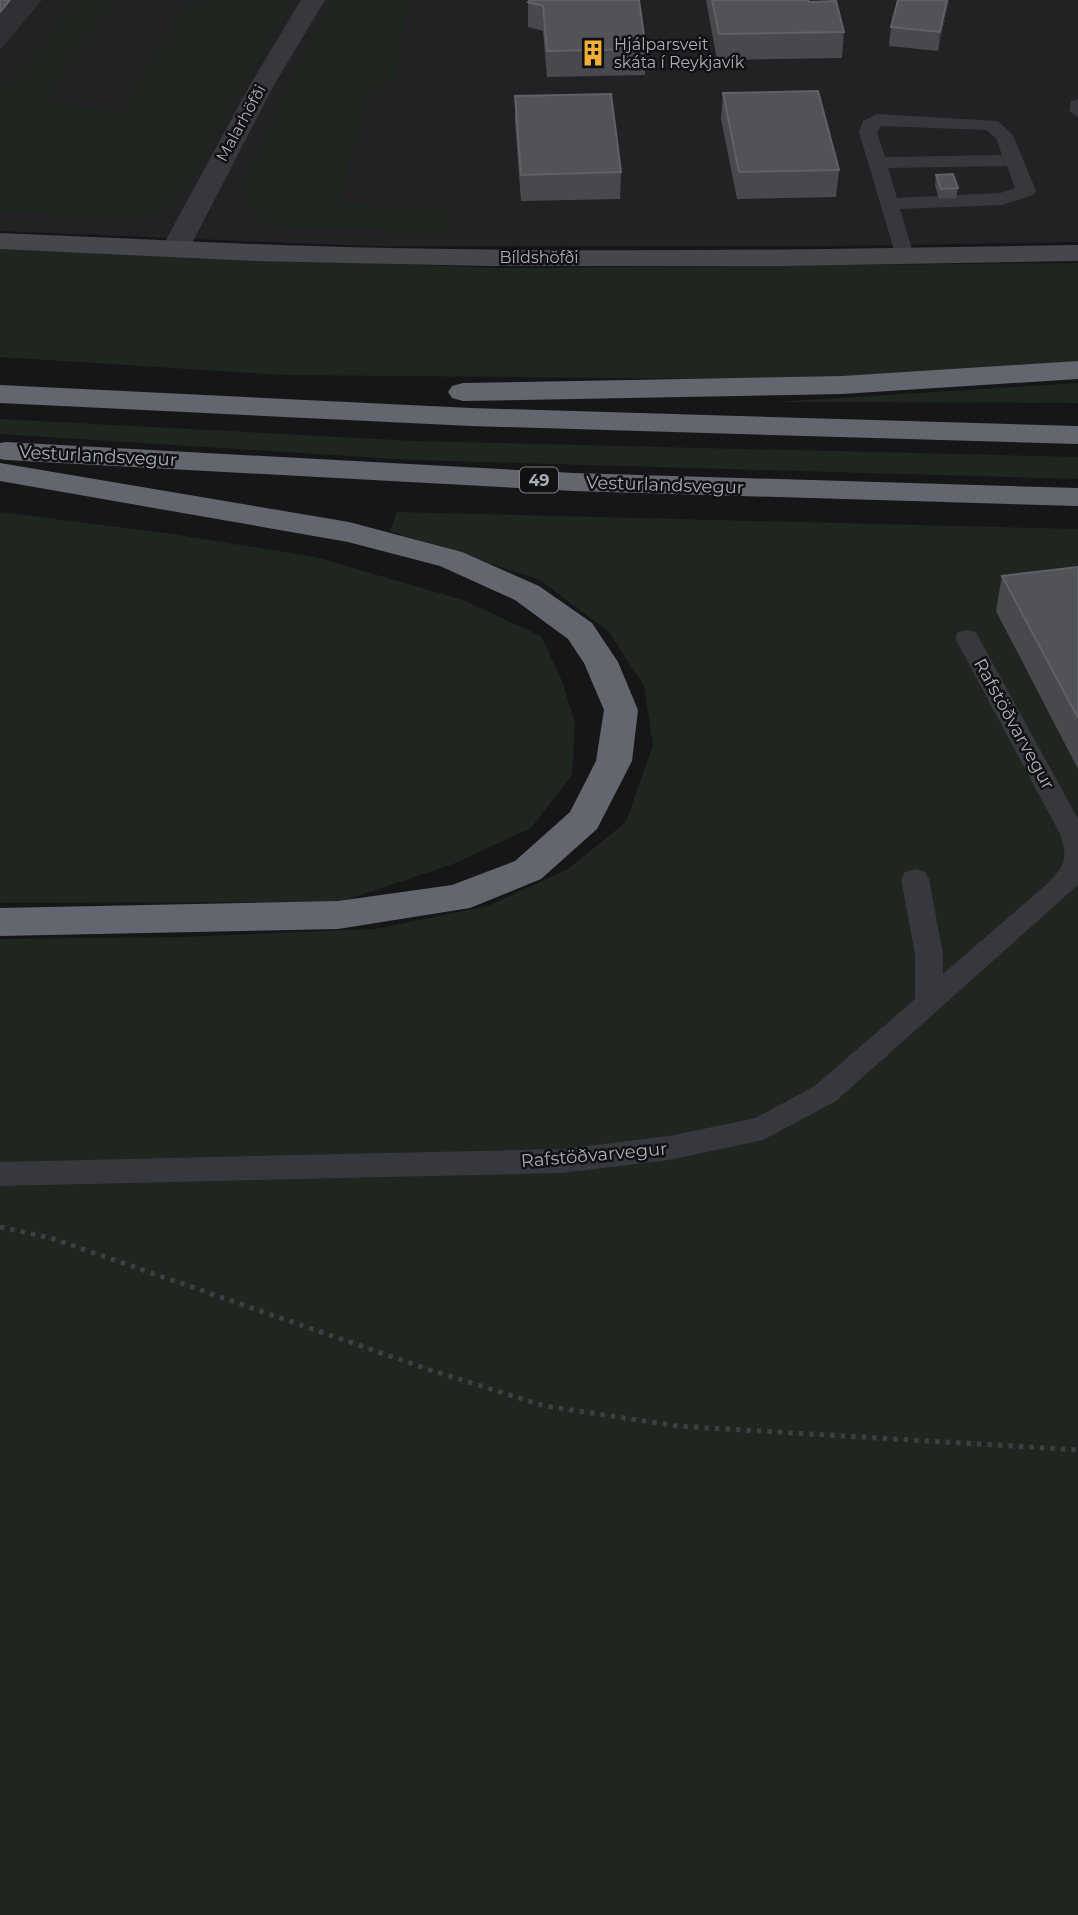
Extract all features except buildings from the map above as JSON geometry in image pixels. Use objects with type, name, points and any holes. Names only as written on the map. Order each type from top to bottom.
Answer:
[{"type":"highway","points":[[80,399],[842,385],[1078,370]]},
{"type":"highway","points":[[0,394],[485,417],[1078,435]]},
{"type":"highway","name":"Vesturlandsvegur","points":[[0,450],[573,482],[1078,497]]},
{"type":"highway","points":[[0,472],[349,532],[451,559],[527,593],[580,631],[601,662],[621,710],[614,761],[583,820],[528,870],[457,898],[338,915],[0,922]]},
{"type":"street","name":"Malarhöfði","points":[[179,239],[262,85],[313,0]]},
{"type":"street","name":"Bíldshöfði","points":[[0,222],[179,239],[457,257],[901,246],[1078,233]]},
{"type":"street","name":"Bíldshöfði","points":[[0,241],[179,239]]},
{"type":"street","name":"Bíldshöfði","points":[[901,246],[1078,253]]},
{"type":"lane","points":[[1078,105],[1078,111]]},
{"type":"lane","points":[[889,204],[1002,199],[1026,191],[1004,135],[991,125],[877,120],[870,125],[868,132],[901,246]]},
{"type":"lane","points":[[877,163],[1014,160]]},
{"type":"lane","name":"Rafstöðvarvegur","points":[[967,638],[1073,834],[1078,849]]},
{"type":"lane","name":"Rafstöðvarvegur","points":[[0,1174],[562,1161],[669,1148],[763,1128],[826,1094],[1058,890],[1076,870],[1078,855]]},
{"type":"lane","points":[[915,879],[929,954],[929,1003]]},
{"type":"path","points":[[0,1227],[51,1238],[433,1371],[545,1406],[677,1426],[1078,1450]]},
{"type":"shaded area","points":[[0,0],[1078,0],[1078,242],[831,246],[367,246],[0,231]]},
{"type":"shaded area","points":[[75,0],[115,0],[44,104],[119,111],[187,4],[202,4],[205,0],[293,0],[185,192],[165,210],[132,218],[0,211],[0,83],[12,84]]},
{"type":"shaded area","points":[[332,0],[408,0],[392,90],[370,90],[338,205],[448,207],[447,231],[280,227],[257,217],[245,202],[241,185]]},
{"type":"shaded area","points":[[0,249],[500,268],[1078,263],[1078,361],[962,373],[727,379],[283,375],[0,357]]},
{"type":"shaded area","points":[[1078,383],[1078,403],[774,402]]},
{"type":"shaded area","points":[[0,419],[415,441],[1078,457],[1078,479],[412,460],[0,434]]},
{"type":"shaded area","points":[[0,512],[173,534],[315,557],[463,600],[541,636],[562,681],[575,723],[572,775],[531,828],[453,864],[340,902],[0,903]]},
{"type":"shaded area","points":[[397,512],[1078,529],[1078,1915],[0,1915],[0,939],[180,937],[375,929],[488,906],[568,869],[626,822],[653,745],[644,686],[609,632],[540,580],[390,531]]},
{"type":"place","name":"Hjálparsveit skáta í Reykjavík","points":[[593,53]]}]
